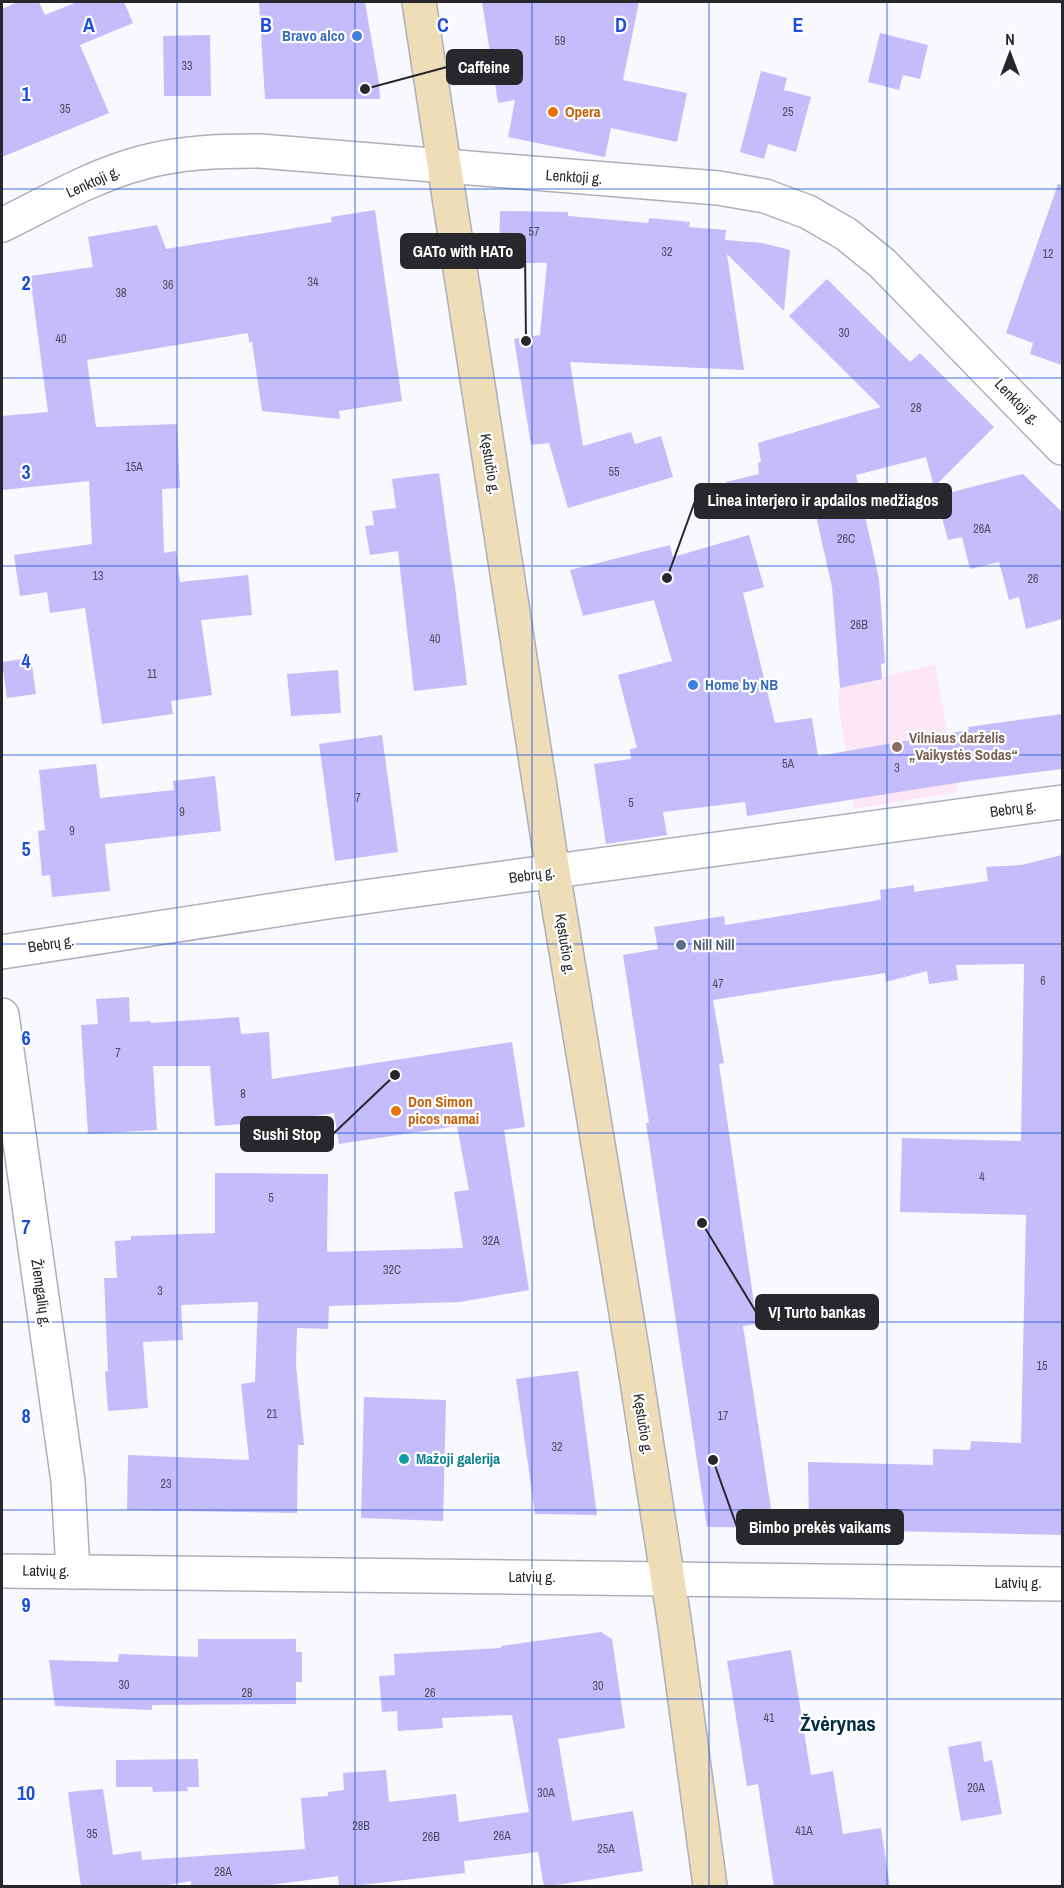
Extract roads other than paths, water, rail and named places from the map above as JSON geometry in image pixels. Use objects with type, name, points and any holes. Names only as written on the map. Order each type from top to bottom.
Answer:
[{"type":"main road","name":"Kęstučio g.","points":[[419,2],[553,872],[632,1349],[711,1887]]},
{"type":"street","name":"Lenktoji g.","points":[[2,225],[121,169],[179,155],[217,151],[260,151],[718,188],[765,196],[808,212],[846,234],[882,263],[1062,448]]},
{"type":"street","name":"Bebrų g.","points":[[2,952],[327,902],[1062,802]]},
{"type":"street","name":"Žiemgalių g.","points":[[2,1015],[68,1482],[73,1572]]},
{"type":"street","name":"Latvių g.","points":[[2,1571],[1062,1584]]},
{"type":"place","name":"Bravo alco","points":[[357,36]]},
{"type":"place","name":"Caffeine","points":[[365,89]]},
{"type":"place","name":"Opera","points":[[553,112]]},
{"type":"place","name":"GATo with HATo","points":[[526,341]]},
{"type":"place","name":"Linea interjero ir apdailos medžiagos","points":[[667,578]]},
{"type":"place","name":"Home by NB","points":[[693,685]]},
{"type":"place","name":"Vilniaus darželis „Vaikystės Sodas“","points":[[897,747]]},
{"type":"place","name":"Nill Nill","points":[[681,945]]},
{"type":"place","name":"Sushi Stop","points":[[395,1075]]},
{"type":"place","name":"Don Simon picos namai","points":[[396,1111]]},
{"type":"place","name":"VĮ Turto bankas","points":[[702,1223]]},
{"type":"place","name":"Mažoji galerija","points":[[404,1459]]},
{"type":"place","name":"Bimbo prekės vaikams","points":[[713,1460]]},
{"type":"district","name":"Žvėrynas","points":[[838,1724]]}]
